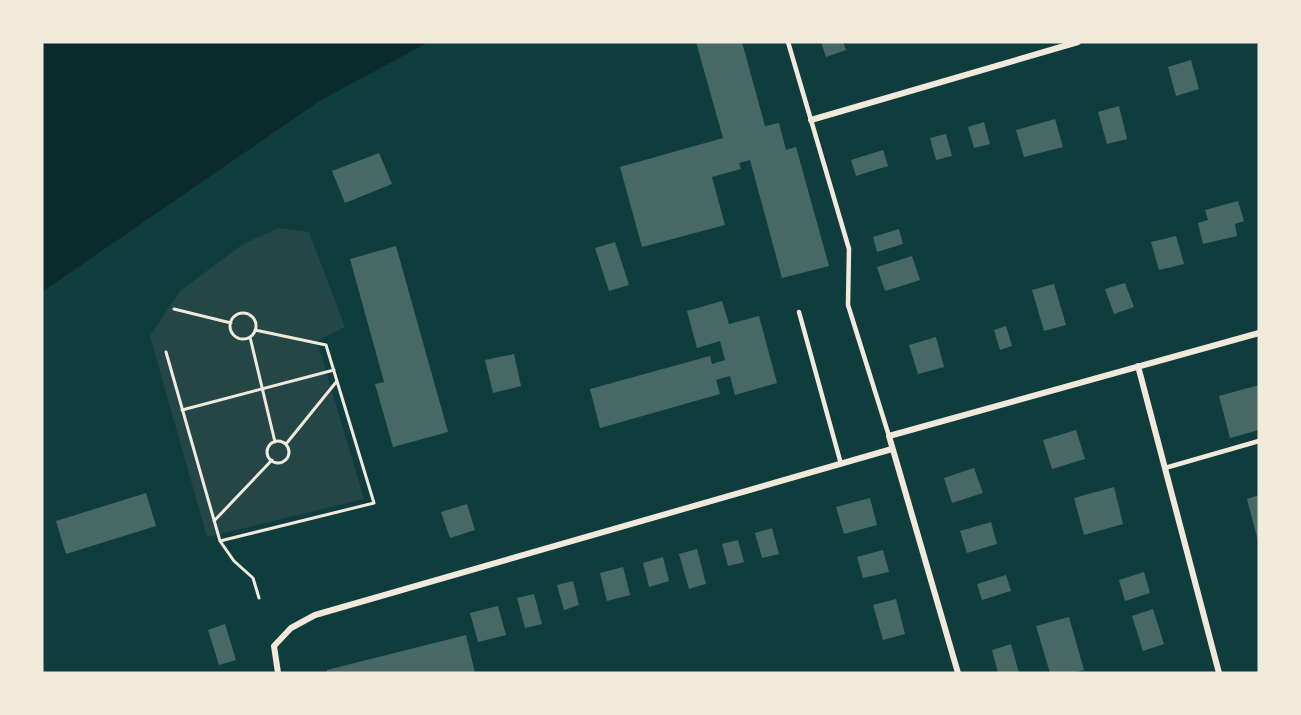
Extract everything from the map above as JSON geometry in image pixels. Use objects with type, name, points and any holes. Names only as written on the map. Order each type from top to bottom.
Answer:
[{"type":"street","points":[[811,120],[1078,42]]},
{"type":"street","points":[[958,673],[889,436],[1259,333]]},
{"type":"street","points":[[1138,366],[1219,673]]},
{"type":"street","points":[[278,673],[274,646],[291,628],[315,615],[892,449]]},
{"type":"lane","points":[[788,42],[849,249],[849,305],[889,436]]},
{"type":"lane","points":[[799,312],[841,464]]},
{"type":"lane","points":[[1165,468],[1259,441]]},
{"type":"path","points":[[174,309],[231,323]]},
{"type":"path","points":[[248,313],[256,322],[255,330],[250,337],[235,336],[231,331],[231,323],[236,315],[248,313]]},
{"type":"path","points":[[220,541],[374,503],[326,345],[255,330]]},
{"type":"path","points":[[250,337],[275,442]]},
{"type":"path","points":[[166,352],[220,541],[234,561],[253,578],[259,598]]},
{"type":"path","points":[[182,410],[334,370]]},
{"type":"path","points":[[286,444],[337,381]]},
{"type":"path","points":[[275,442],[286,444],[289,448],[288,458],[280,463],[269,457],[268,448],[275,442]]},
{"type":"path","points":[[214,520],[272,460]]},
{"type":"shaded area","points":[[42,42],[429,42],[321,100],[42,292]]},
{"type":"shaded area","points":[[279,228],[309,232],[345,327],[317,341],[364,499],[207,537],[150,336],[180,291],[243,244]]},
{"type":"building","points":[[696,42],[742,42],[765,126],[779,123],[786,150],[796,147],[829,266],[782,278],[750,160],[739,163],[741,169],[712,177],[725,225],[642,247],[620,167],[723,138]]},
{"type":"building","points":[[821,42],[843,42],[846,50],[826,57]]},
{"type":"building","points":[[1191,60],[1199,89],[1176,96],[1168,67]]},
{"type":"building","points":[[1119,106],[1127,139],[1107,144],[1098,112]]},
{"type":"building","points":[[1055,119],[1063,147],[1024,157],[1016,130]]},
{"type":"building","points":[[984,122],[990,144],[974,148],[968,127]]},
{"type":"building","points":[[946,134],[952,156],[936,160],[930,138]]},
{"type":"building","points":[[883,150],[888,166],[856,176],[851,160]]},
{"type":"building","points":[[379,153],[392,184],[345,203],[332,171]]},
{"type":"building","points":[[1238,201],[1244,221],[1235,224],[1237,236],[1203,244],[1198,223],[1208,220],[1205,210]]},
{"type":"building","points":[[899,229],[903,244],[877,252],[873,237]]},
{"type":"building","points":[[1176,236],[1184,264],[1159,270],[1151,242]]},
{"type":"building","points":[[615,242],[629,285],[609,291],[595,248]]},
{"type":"building","points":[[396,246],[448,432],[393,447],[375,384],[384,382],[350,259]]},
{"type":"building","points":[[912,256],[920,280],[885,291],[877,267]]},
{"type":"building","points":[[1125,283],[1134,307],[1114,314],[1105,289]]},
{"type":"building","points":[[1054,284],[1066,325],[1044,331],[1032,290]]},
{"type":"building","points":[[722,301],[729,324],[759,316],[777,383],[735,395],[730,376],[716,380],[720,394],[600,428],[590,389],[710,356],[712,364],[725,360],[720,341],[697,348],[687,311]]},
{"type":"building","points":[[1006,326],[1012,346],[1000,350],[994,330]]},
{"type":"building","points":[[936,337],[944,367],[918,374],[909,345]]},
{"type":"building","points":[[514,354],[521,386],[493,393],[485,360]]},
{"type":"building","points":[[1259,385],[1259,430],[1230,438],[1219,396]]},
{"type":"building","points":[[1076,430],[1085,459],[1052,469],[1043,440]]},
{"type":"building","points":[[974,468],[983,493],[952,503],[944,478]]},
{"type":"building","points":[[1114,487],[1123,524],[1084,535],[1074,498]]},
{"type":"building","points":[[146,493],[156,526],[66,554],[56,521]]},
{"type":"building","points":[[1259,495],[1259,541],[1258,541],[1247,499]]},
{"type":"building","points":[[870,498],[877,525],[844,534],[836,507]]},
{"type":"building","points":[[467,504],[475,530],[450,538],[441,512]]},
{"type":"building","points":[[991,522],[997,544],[967,553],[960,531]]},
{"type":"building","points":[[772,528],[779,554],[762,558],[755,533]]},
{"type":"building","points":[[738,540],[744,562],[728,566],[722,544]]},
{"type":"building","points":[[697,549],[706,584],[689,589],[679,554]]},
{"type":"building","points":[[883,550],[889,572],[863,578],[857,557]]},
{"type":"building","points":[[663,557],[669,581],[649,587],[643,563]]},
{"type":"building","points":[[623,567],[630,595],[607,601],[600,573]]},
{"type":"building","points":[[1144,572],[1150,593],[1125,601],[1119,580]]},
{"type":"building","points":[[1006,575],[1011,591],[982,600],[977,584]]},
{"type":"building","points":[[573,581],[579,605],[564,610],[557,585]]},
{"type":"building","points":[[534,594],[542,624],[525,628],[517,598]]},
{"type":"building","points":[[896,599],[905,634],[883,640],[873,605]]},
{"type":"building","points":[[498,606],[506,635],[478,642],[470,613]]},
{"type":"building","points":[[1153,609],[1164,644],[1143,651],[1132,616]]},
{"type":"building","points":[[1069,617],[1084,670],[1072,673],[1050,673],[1036,626]]},
{"type":"building","points":[[225,624],[236,660],[219,665],[208,630]]},
{"type":"building","points":[[466,635],[475,673],[327,673],[327,670]]},
{"type":"building","points":[[1011,644],[1019,673],[998,673],[992,650]]}]
